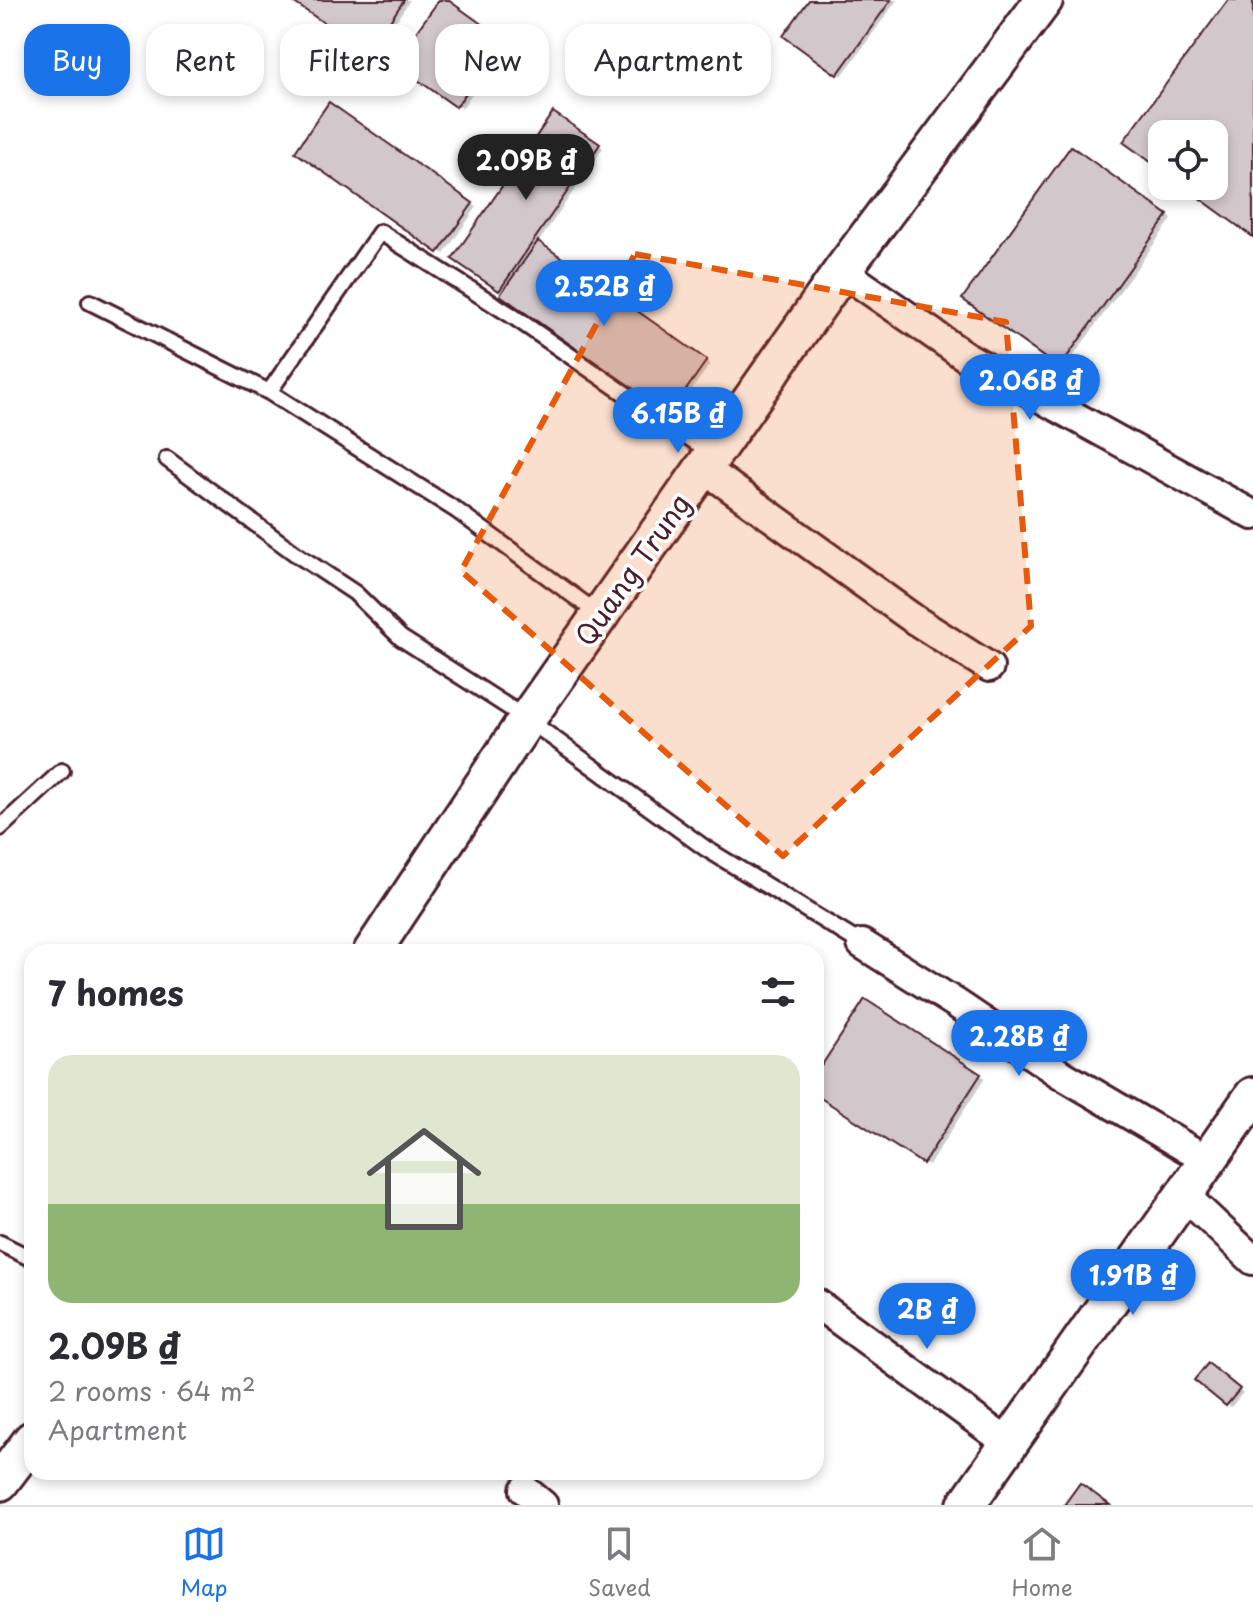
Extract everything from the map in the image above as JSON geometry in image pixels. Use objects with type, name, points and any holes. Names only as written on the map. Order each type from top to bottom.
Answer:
[{"type":"street","name":"Quang Trung","points":[[377,944],[527,719],[842,271],[1044,0]]},
{"type":"street","points":[[842,271],[965,356],[1253,515]]},
{"type":"street","points":[[709,462],[915,620],[989,667]]},
{"type":"street","points":[[862,944],[1059,1073],[1207,1160]]},
{"type":"street","points":[[966,1505],[1253,1096]]},
{"type":"street","points":[[1183,1194],[1253,1260]]},
{"type":"street","points":[[824,1309],[1008,1443]]},
{"type":"street","points":[[0,1482],[24,1450]]},
{"type":"lane","points":[[269,392],[380,232],[511,315],[709,462]]},
{"type":"lane","points":[[90,302],[269,392],[456,510],[600,615]]},
{"type":"lane","points":[[167,459],[296,554],[355,593],[401,638],[527,719],[705,848],[862,944]]},
{"type":"lane","points":[[0,828],[62,771]]},
{"type":"lane","points":[[0,1243],[24,1255]]},
{"type":"highlighted area","points":[[635,254],[1006,322],[1031,626],[783,856],[461,571]]},
{"type":"building","points":[[290,0],[404,0],[388,24],[326,24]]},
{"type":"building","points":[[439,0],[448,0],[482,24],[435,24],[435,92],[419,81],[419,28]]},
{"type":"building","points":[[809,0],[891,0],[837,75],[783,36]]},
{"type":"building","points":[[1228,0],[1253,0],[1253,237],[1202,200],[1228,200],[1228,120],[1148,120],[1148,160],[1123,142]]},
{"type":"building","points":[[440,96],[464,96],[456,107]]},
{"type":"building","points":[[329,102],[473,203],[438,253],[295,152]]},
{"type":"building","points":[[553,112],[600,144],[499,291],[452,259]]},
{"type":"building","points":[[1071,146],[1168,215],[1059,368],[962,299]]},
{"type":"building","points":[[538,241],[707,360],[669,414],[500,295]]},
{"type":"building","points":[[865,999],[981,1074],[923,1164],[824,1100],[824,1062]]},
{"type":"building","points":[[1208,1363],[1240,1389],[1226,1406],[1194,1380]]},
{"type":"building","points":[[1080,1483],[1110,1505],[1064,1505]]}]
